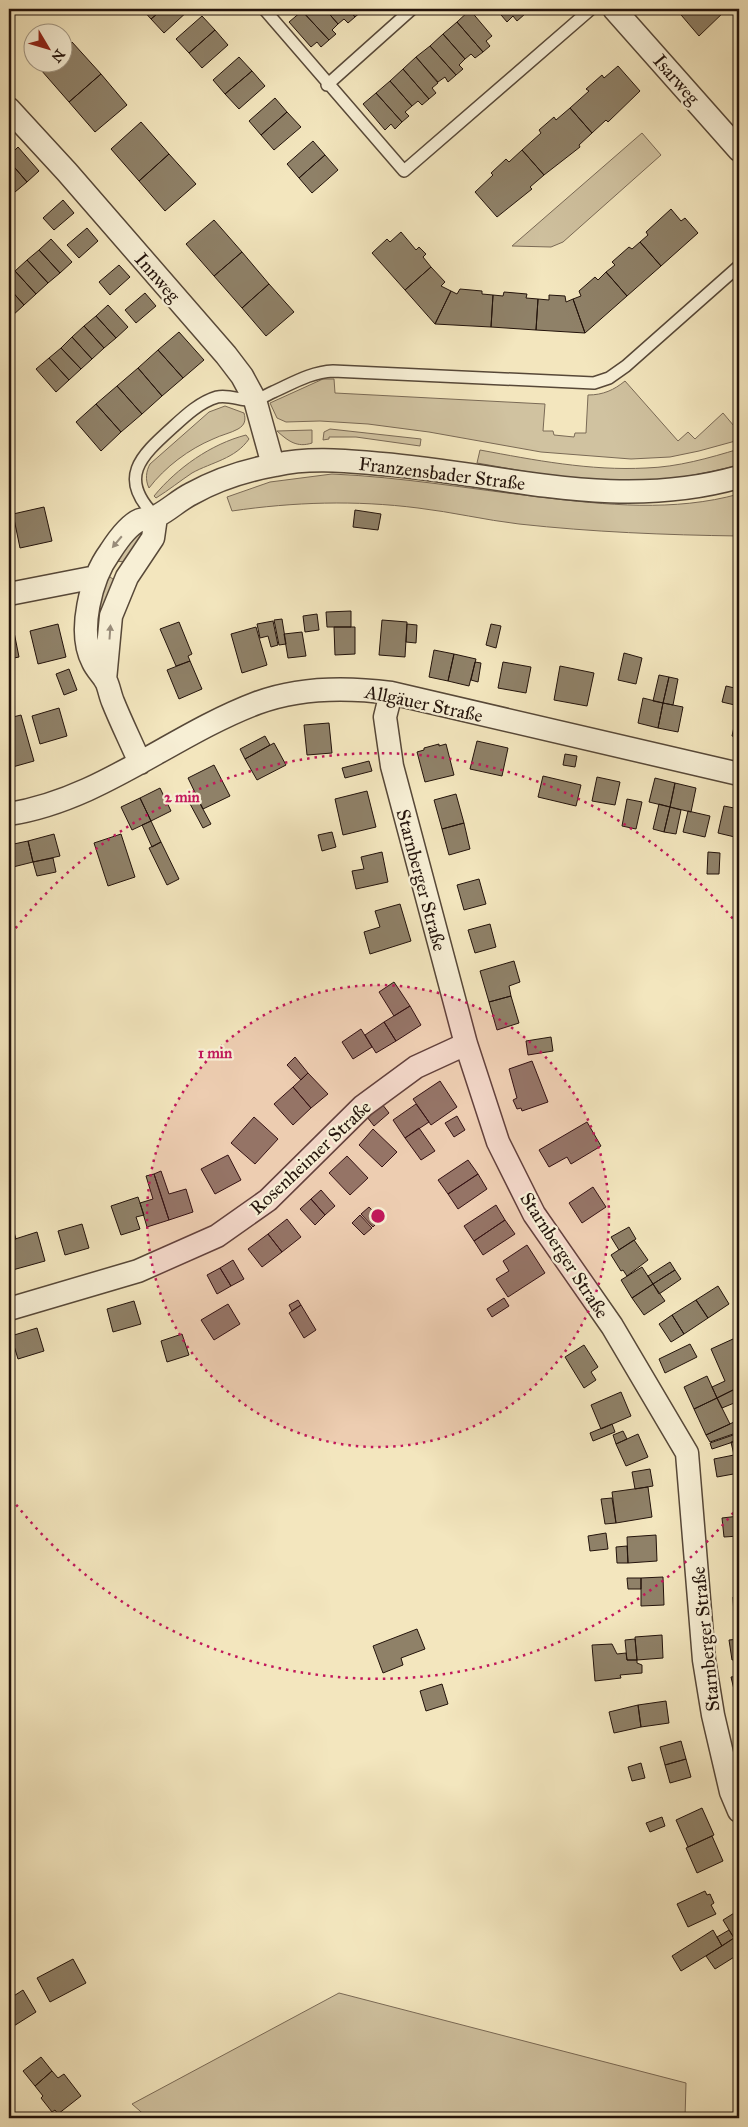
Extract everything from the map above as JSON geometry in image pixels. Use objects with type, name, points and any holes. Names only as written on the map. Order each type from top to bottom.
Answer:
[{"type":"street","name":"Isarweg","points":[[614,9],[739,150]]},
{"type":"street","name":"Innweg","points":[[9,109],[67,172],[226,355],[242,376],[255,400],[273,465]]},
{"type":"street","name":"Franzensbader Straße","points":[[140,763],[115,708],[106,680],[93,662],[88,638],[90,598],[98,572],[116,542],[139,520],[156,517],[192,493],[242,474],[273,465],[332,460],[429,468],[546,487],[614,493],[654,492],[692,488],[739,477]]},
{"type":"street","name":"Franzensbader Straße","points":[[106,680],[111,616],[127,576],[153,538],[156,517]]},
{"type":"street","points":[[9,594],[98,572]]},
{"type":"street","name":"Allgäuer Straße","points":[[9,814],[31,810],[77,795],[214,723],[258,703],[311,690],[354,688],[391,693],[739,774]]},
{"type":"street","name":"Starnberger Straße","points":[[391,693],[385,718],[392,766],[466,1044],[498,1142],[534,1214],[612,1326],[687,1453],[704,1660],[713,1715],[731,1792],[739,1812]]},
{"type":"street","name":"Rosenheimer Straße","points":[[9,1309],[138,1271],[217,1236],[268,1200],[363,1106],[416,1067],[466,1044]]},
{"type":"lane","points":[[264,9],[404,171],[591,9]]},
{"type":"lane","points":[[327,84],[412,9]]},
{"type":"lane","points":[[156,517],[142,502],[136,484],[135,472],[140,460],[149,448],[203,403],[226,396],[255,400],[307,376],[320,372],[334,371],[594,383],[609,378],[626,366],[739,266]]},
{"type":"lane","points":[[98,572],[127,576]]},
{"type":"shaded area","points":[[642,133],[661,155],[563,242],[551,247],[512,246]]},
{"type":"shaded area","points":[[323,379],[334,379],[335,393],[545,404],[543,431],[553,431],[554,435],[574,437],[575,433],[586,433],[588,395],[608,391],[625,381],[678,441],[688,432],[695,439],[723,413],[734,426],[739,422],[739,440],[670,457],[631,459],[541,452],[429,432],[368,424],[320,421],[286,422],[277,418],[270,403]]},
{"type":"shaded area","points":[[225,406],[244,413],[244,424],[186,453],[162,473],[149,488],[146,476],[150,464],[209,412]]},
{"type":"shaded area","points":[[330,429],[421,439],[420,446],[356,437],[329,437],[329,439],[323,440],[324,432]]},
{"type":"shaded area","points":[[312,430],[312,443],[302,445],[289,441],[277,431]]},
{"type":"shaded area","points":[[246,435],[249,439],[230,456],[192,473],[156,498],[154,496],[173,476],[196,458],[220,444]]},
{"type":"shaded area","points":[[739,449],[739,465],[690,476],[653,480],[600,481],[579,479],[477,463],[480,450],[541,461],[583,466],[646,468],[682,464]]},
{"type":"shaded area","points":[[332,474],[410,480],[565,500],[615,504],[665,505],[690,503],[739,494],[739,536],[629,533],[546,527],[394,505],[325,503],[232,511],[227,497],[270,482]]},
{"type":"shaded area","points":[[151,520],[126,562],[115,561],[113,556]]},
{"type":"shaded area","points":[[105,577],[110,577],[116,581],[101,657],[93,618]]},
{"type":"shaded area","points":[[339,1993],[686,2083],[685,2118],[148,2118],[132,2104]]},
{"type":"building","points":[[142,9],[163,9],[151,19]]},
{"type":"building","points":[[163,9],[189,10],[164,33],[151,19]]},
{"type":"building","points":[[305,9],[325,9],[338,24],[332,30],[336,34],[329,40],[302,11]]},
{"type":"building","points":[[325,9],[348,9],[355,17],[348,23],[344,19],[338,24]]},
{"type":"building","points":[[348,9],[361,9],[362,11],[355,17]]},
{"type":"building","points":[[496,9],[520,9],[525,14],[517,21],[513,16],[507,22]]},
{"type":"building","points":[[676,9],[727,9],[699,36]]},
{"type":"building","points":[[470,10],[492,36],[486,41],[490,46],[483,52],[457,22]]},
{"type":"building","points":[[302,11],[329,40],[321,47],[317,42],[311,47],[289,22]]},
{"type":"building","points":[[202,16],[215,30],[189,53],[176,39]]},
{"type":"building","points":[[457,22],[483,52],[475,58],[471,54],[465,59],[443,34]]},
{"type":"building","points":[[215,30],[228,45],[202,68],[189,53]]},
{"type":"building","points":[[443,34],[465,59],[459,65],[463,69],[456,75],[430,46]]},
{"type":"building","points":[[72,42],[101,74],[69,102],[43,72],[72,72]]},
{"type":"building","points":[[430,46],[456,75],[448,82],[445,77],[438,82],[416,57]]},
{"type":"building","points":[[239,57],[252,71],[225,94],[213,80]]},
{"type":"building","points":[[416,57],[438,83],[432,88],[436,93],[429,99],[403,69]]},
{"type":"building","points":[[618,66],[640,91],[608,122],[606,120],[592,133],[570,108],[589,91],[586,89],[602,75],[604,78]]},
{"type":"building","points":[[403,69],[429,99],[422,105],[418,101],[412,106],[390,81]]},
{"type":"building","points":[[252,71],[265,86],[239,109],[225,94]]},
{"type":"building","points":[[101,74],[127,105],[95,132],[69,102]]},
{"type":"building","points":[[390,81],[412,106],[405,112],[409,116],[402,122],[376,93]]},
{"type":"building","points":[[376,93],[402,122],[395,129],[391,124],[385,130],[363,104]]},
{"type":"building","points":[[275,98],[287,112],[261,135],[249,121]]},
{"type":"building","points":[[570,108],[592,133],[579,145],[580,147],[544,175],[522,150],[541,133],[539,130],[554,117],[556,120]]},
{"type":"building","points":[[287,112],[301,127],[274,150],[261,135]]},
{"type":"building","points":[[141,122],[169,154],[139,181],[111,149]]},
{"type":"building","points":[[313,141],[325,155],[299,178],[287,164]]},
{"type":"building","points":[[18,147],[39,171],[27,182],[9,161],[9,156]]},
{"type":"building","points":[[522,150],[544,175],[530,187],[532,189],[497,217],[475,192],[506,159],[509,162]]},
{"type":"building","points":[[169,154],[196,184],[165,211],[139,181]]},
{"type":"building","points":[[325,155],[338,170],[312,193],[299,178]]},
{"type":"building","points":[[9,161],[27,182],[15,192],[9,185]]},
{"type":"building","points":[[9,185],[15,192],[9,198]]},
{"type":"building","points":[[63,200],[74,213],[54,230],[43,218]]},
{"type":"building","points":[[671,209],[681,221],[685,218],[698,233],[661,266],[640,242],[648,235],[646,232]]},
{"type":"building","points":[[214,220],[242,252],[214,276],[186,244]]},
{"type":"building","points":[[87,228],[98,241],[79,258],[67,245]]},
{"type":"building","points":[[401,232],[416,250],[419,247],[426,254],[423,257],[431,267],[405,290],[372,253],[387,239],[390,242]]},
{"type":"building","points":[[51,239],[72,262],[60,273],[39,250]]},
{"type":"building","points":[[640,242],[661,266],[627,296],[606,272],[615,265],[612,262],[629,247],[632,249]]},
{"type":"building","points":[[39,250],[60,273],[48,283],[27,260]]},
{"type":"building","points":[[242,252],[269,284],[242,308],[214,276]]},
{"type":"building","points":[[27,260],[48,283],[36,294],[15,271]]},
{"type":"building","points":[[119,265],[130,277],[110,295],[99,282]]},
{"type":"building","points":[[431,267],[445,282],[441,286],[451,291],[435,324],[405,290]]},
{"type":"building","points":[[15,271],[36,294],[24,305],[9,288],[9,277]]},
{"type":"building","points":[[606,272],[627,296],[585,333],[573,299],[581,296],[579,291],[595,277],[598,280]]},
{"type":"building","points":[[269,284],[294,312],[266,336],[242,308]]},
{"type":"building","points":[[9,288],[24,305],[12,316],[9,313]]},
{"type":"building","points":[[460,289],[482,291],[482,294],[493,295],[491,327],[435,324],[451,291],[457,294]]},
{"type":"building","points":[[504,292],[527,294],[526,298],[538,299],[536,330],[491,327],[493,295],[503,296]]},
{"type":"building","points":[[145,293],[156,306],[136,323],[125,310]]},
{"type":"building","points":[[549,295],[565,296],[566,302],[573,299],[585,333],[536,330],[538,299],[549,300]]},
{"type":"building","points":[[108,305],[128,327],[116,338],[96,316]]},
{"type":"building","points":[[96,316],[116,338],[104,348],[84,326]]},
{"type":"building","points":[[84,326],[104,348],[92,359],[72,337]]},
{"type":"building","points":[[179,332],[204,360],[183,378],[158,350]]},
{"type":"building","points":[[72,337],[92,359],[81,369],[61,348]]},
{"type":"building","points":[[61,348],[81,369],[69,380],[49,358]]},
{"type":"building","points":[[158,350],[183,378],[162,396],[138,368]]},
{"type":"building","points":[[49,358],[69,380],[56,392],[36,369]]},
{"type":"building","points":[[138,368],[162,396],[142,414],[117,386]]},
{"type":"building","points":[[117,386],[142,414],[121,432],[96,404]]},
{"type":"building","points":[[96,404],[121,432],[101,451],[76,422]]},
{"type":"building","points":[[44,507],[52,541],[20,548],[13,514]]},
{"type":"building","points":[[355,510],[381,514],[378,530],[353,527]]},
{"type":"building","points":[[351,611],[351,627],[327,627],[326,612]]},
{"type":"building","points":[[317,614],[319,630],[305,632],[303,616]]},
{"type":"building","points":[[282,619],[286,644],[279,645],[274,620]]},
{"type":"building","points":[[382,620],[407,622],[405,657],[379,655]]},
{"type":"building","points":[[273,621],[278,645],[271,647],[268,636],[260,638],[257,624]]},
{"type":"building","points":[[179,622],[192,654],[188,656],[190,661],[176,666],[160,629]]},
{"type":"building","points":[[58,624],[66,657],[38,664],[30,631]]},
{"type":"building","points":[[407,624],[417,625],[416,643],[406,642]]},
{"type":"building","points":[[491,624],[501,626],[496,648],[486,645]]},
{"type":"building","points":[[256,627],[267,665],[242,673],[231,634]]},
{"type":"building","points":[[334,627],[355,627],[355,654],[335,655]]},
{"type":"building","points":[[14,632],[19,657],[9,659],[9,633]]},
{"type":"building","points":[[302,632],[306,656],[288,658],[284,634]]},
{"type":"building","points":[[434,650],[454,654],[448,681],[429,677]]},
{"type":"building","points":[[624,653],[642,658],[636,684],[618,680]]},
{"type":"building","points":[[454,654],[476,659],[469,686],[448,681]]},
{"type":"building","points":[[190,661],[202,689],[179,699],[167,670]]},
{"type":"building","points":[[475,662],[481,663],[478,682],[471,680]]},
{"type":"building","points":[[503,662],[531,667],[526,693],[498,688]]},
{"type":"building","points":[[560,666],[594,673],[587,706],[554,700]]},
{"type":"building","points":[[69,669],[77,690],[64,695],[56,674]]},
{"type":"building","points":[[659,675],[669,677],[663,703],[653,701]]},
{"type":"building","points":[[669,677],[678,679],[673,705],[663,703]]},
{"type":"building","points":[[726,686],[739,689],[739,706],[722,702]]},
{"type":"building","points":[[643,698],[663,703],[658,728],[638,723]]},
{"type":"building","points":[[663,703],[683,707],[678,732],[658,728]]},
{"type":"building","points":[[739,704],[739,738],[732,736]]},
{"type":"building","points":[[59,708],[67,736],[40,744],[32,716]]},
{"type":"building","points":[[21,715],[34,761],[9,768],[9,718]]},
{"type":"building","points":[[329,723],[332,753],[307,755],[304,725]]},
{"type":"building","points":[[265,736],[270,745],[245,759],[240,749]]},
{"type":"building","points":[[477,741],[508,748],[502,776],[470,769]]},
{"type":"building","points":[[274,743],[286,765],[257,780],[245,759]]},
{"type":"building","points":[[439,744],[439,746],[446,744],[454,775],[425,782],[417,752]]},
{"type":"building","points":[[565,754],[577,756],[575,767],[563,765]]},
{"type":"building","points":[[369,761],[372,771],[345,778],[342,768]]},
{"type":"building","points":[[214,765],[230,796],[203,809],[188,778]]},
{"type":"building","points":[[543,776],[581,785],[576,806],[538,797]]},
{"type":"building","points":[[597,777],[620,782],[615,805],[592,801]]},
{"type":"building","points":[[655,778],[675,783],[670,807],[649,802]]},
{"type":"building","points":[[675,783],[696,788],[691,812],[670,807]]},
{"type":"building","points":[[160,788],[171,811],[151,821],[140,798]]},
{"type":"building","points":[[367,791],[376,827],[343,835],[335,799]]},
{"type":"building","points":[[456,794],[464,823],[442,829],[434,800]]},
{"type":"building","points":[[140,798],[151,821],[132,830],[121,807]]},
{"type":"building","points":[[197,798],[211,824],[203,828],[189,802]]},
{"type":"building","points":[[627,799],[642,802],[636,829],[622,826]]},
{"type":"building","points":[[659,804],[670,807],[664,832],[653,829]]},
{"type":"building","points":[[724,806],[739,809],[739,838],[718,833]]},
{"type":"building","points":[[670,807],[681,810],[676,834],[664,832]]},
{"type":"building","points":[[688,811],[710,816],[705,837],[683,832]]},
{"type":"building","points":[[151,821],[161,842],[152,847],[142,825]]},
{"type":"building","points":[[464,823],[470,849],[449,855],[442,829]]},
{"type":"building","points":[[332,832],[336,847],[322,851],[318,835]]},
{"type":"building","points":[[54,834],[60,856],[33,862],[28,841]]},
{"type":"building","points":[[121,834],[135,877],[108,886],[94,843]]},
{"type":"building","points":[[28,841],[33,862],[9,868],[9,845]]},
{"type":"building","points":[[161,842],[179,879],[167,885],[149,848]]},
{"type":"building","points":[[382,852],[388,882],[356,889],[352,871],[364,869],[361,857]]},
{"type":"building","points":[[708,852],[720,853],[719,874],[707,874]]},
{"type":"building","points":[[53,858],[56,872],[37,876],[33,862]]},
{"type":"building","points":[[479,879],[486,904],[464,910],[457,885]]},
{"type":"building","points":[[400,904],[411,941],[370,954],[364,932],[380,927],[375,911]]},
{"type":"building","points":[[490,924],[496,947],[475,953],[468,930]]},
{"type":"building","points":[[514,961],[520,982],[509,986],[511,996],[489,1002],[480,971]]},
{"type":"building","points":[[394,982],[410,1006],[394,1016],[379,992]]},
{"type":"building","points":[[511,996],[519,1023],[497,1030],[489,1002]]},
{"type":"building","points":[[410,1006],[421,1025],[396,1041],[384,1022]]},
{"type":"building","points":[[384,1022],[396,1041],[376,1053],[365,1035]]},
{"type":"building","points":[[361,1029],[372,1047],[353,1059],[342,1042]]},
{"type":"building","points":[[551,1037],[553,1051],[528,1055],[526,1041]]},
{"type":"building","points":[[295,1057],[308,1073],[301,1080],[287,1065]]},
{"type":"building","points":[[532,1061],[548,1102],[522,1111],[521,1108],[517,1109],[513,1100],[517,1098],[509,1069]]},
{"type":"building","points":[[308,1073],[328,1094],[311,1108],[293,1087]]},
{"type":"building","points":[[440,1081],[457,1107],[431,1125],[413,1099]]},
{"type":"building","points":[[293,1087],[311,1108],[293,1125],[274,1104]]},
{"type":"building","points":[[382,1104],[389,1113],[374,1126],[367,1117]]},
{"type":"building","points":[[416,1104],[429,1122],[405,1138],[393,1120]]},
{"type":"building","points":[[457,1116],[465,1130],[454,1137],[445,1123]]},
{"type":"building","points":[[254,1117],[278,1139],[255,1164],[231,1143]]},
{"type":"building","points":[[587,1122],[601,1146],[571,1164],[567,1157],[549,1167],[539,1150]]},
{"type":"building","points":[[419,1128],[435,1151],[421,1160],[405,1138]]},
{"type":"building","points":[[373,1129],[397,1152],[382,1167],[359,1145]]},
{"type":"building","points":[[228,1155],[241,1180],[215,1194],[201,1169]]},
{"type":"building","points":[[347,1156],[368,1178],[350,1195],[329,1173]]},
{"type":"building","points":[[468,1160],[478,1174],[448,1194],[438,1180]]},
{"type":"building","points":[[161,1171],[169,1194],[186,1189],[193,1212],[169,1220],[154,1174]]},
{"type":"building","points":[[154,1174],[169,1220],[147,1227],[140,1203],[153,1199],[146,1176]]},
{"type":"building","points":[[478,1174],[487,1189],[458,1209],[448,1194]]},
{"type":"building","points":[[593,1187],[606,1207],[582,1223],[569,1203]]},
{"type":"building","points":[[321,1190],[335,1206],[325,1215],[311,1199]]},
{"type":"building","points":[[138,1197],[144,1215],[136,1217],[140,1229],[121,1235],[111,1206]]},
{"type":"building","points":[[311,1199],[325,1215],[315,1225],[300,1209]]},
{"type":"building","points":[[496,1205],[505,1220],[474,1241],[464,1226]]},
{"type":"building","points":[[369,1207],[381,1219],[373,1227],[361,1214]]},
{"type":"building","points":[[360,1215],[372,1228],[364,1235],[352,1223]]},
{"type":"building","points":[[287,1219],[301,1237],[282,1252],[268,1234]]},
{"type":"building","points":[[505,1220],[515,1234],[483,1255],[474,1241]]},
{"type":"building","points":[[9,1224],[12,1225],[16,1239],[9,1241]]},
{"type":"building","points":[[82,1224],[89,1248],[65,1255],[58,1231]]},
{"type":"building","points":[[629,1227],[636,1239],[619,1250],[611,1237]]},
{"type":"building","points":[[37,1232],[45,1261],[9,1271],[9,1241]]},
{"type":"building","points":[[268,1234],[282,1252],[262,1267],[248,1249]]},
{"type":"building","points":[[634,1240],[648,1260],[627,1276],[623,1270],[621,1271],[611,1255]]},
{"type":"building","points":[[527,1245],[545,1273],[508,1297],[496,1279],[509,1271],[503,1261]]},
{"type":"building","points":[[233,1260],[244,1279],[231,1286],[220,1268]]},
{"type":"building","points":[[670,1262],[675,1270],[653,1284],[648,1276]]},
{"type":"building","points":[[642,1267],[653,1284],[632,1298],[621,1280]]},
{"type":"building","points":[[220,1268],[231,1286],[217,1294],[207,1275]]},
{"type":"building","points":[[675,1270],[681,1279],[659,1294],[653,1284]]},
{"type":"building","points":[[653,1284],[665,1301],[644,1315],[632,1298]]},
{"type":"building","points":[[718,1286],[729,1304],[708,1318],[696,1300]]},
{"type":"building","points":[[504,1298],[509,1306],[492,1317],[487,1309]]},
{"type":"building","points":[[298,1300],[301,1305],[292,1311],[289,1305]]},
{"type":"building","points":[[696,1300],[708,1318],[684,1334],[672,1315]]},
{"type":"building","points":[[134,1301],[141,1324],[113,1332],[107,1309]]},
{"type":"building","points":[[228,1304],[240,1324],[214,1340],[201,1320]]},
{"type":"building","points":[[301,1305],[316,1330],[304,1338],[289,1313]]},
{"type":"building","points":[[672,1315],[684,1334],[671,1342],[659,1324]]},
{"type":"building","points":[[37,1328],[44,1351],[18,1359],[11,1336]]},
{"type":"building","points":[[182,1334],[189,1355],[167,1362],[161,1341]]},
{"type":"building","points":[[733,1339],[739,1353],[739,1387],[717,1398],[712,1387],[725,1381],[711,1349]]},
{"type":"building","points":[[690,1344],[697,1357],[665,1373],[659,1359]]},
{"type":"building","points":[[584,1345],[598,1367],[591,1372],[596,1380],[584,1388],[565,1357]]},
{"type":"building","points":[[707,1376],[717,1398],[694,1409],[684,1387]]},
{"type":"building","points":[[739,1387],[739,1401],[722,1408],[717,1398]]},
{"type":"building","points":[[621,1392],[631,1416],[601,1429],[591,1405]]},
{"type":"building","points":[[717,1398],[730,1424],[706,1435],[694,1409]]},
{"type":"building","points":[[734,1422],[739,1432],[710,1442],[706,1435]]},
{"type":"building","points":[[612,1424],[615,1432],[593,1441],[590,1433]]},
{"type":"building","points":[[623,1431],[627,1439],[616,1444],[613,1435]]},
{"type":"building","points":[[739,1433],[739,1440],[712,1449],[710,1443]]},
{"type":"building","points":[[638,1434],[648,1457],[626,1466],[616,1444]]},
{"type":"building","points":[[739,1440],[739,1473],[717,1477],[714,1459],[734,1455],[731,1442]]},
{"type":"building","points":[[650,1469],[653,1486],[635,1489],[632,1472]]},
{"type":"building","points":[[648,1487],[652,1517],[616,1523],[612,1492]]},
{"type":"building","points":[[612,1498],[616,1523],[605,1524],[601,1499]]},
{"type":"building","points":[[739,1516],[739,1536],[724,1537],[722,1518]]},
{"type":"building","points":[[606,1533],[608,1549],[590,1551],[588,1536]]},
{"type":"building","points":[[656,1535],[657,1561],[628,1563],[627,1537]]},
{"type":"building","points":[[627,1546],[628,1563],[617,1563],[616,1547]]},
{"type":"building","points":[[663,1577],[664,1605],[641,1606],[641,1578]]},
{"type":"building","points":[[627,1578],[641,1578],[641,1589],[628,1589]]},
{"type":"building","points":[[733,1597],[739,1597],[739,1616],[734,1616]]},
{"type":"building","points":[[417,1629],[425,1649],[401,1658],[403,1665],[383,1673],[373,1646]]},
{"type":"building","points":[[662,1635],[663,1658],[637,1660],[635,1637]]},
{"type":"building","points":[[635,1639],[637,1660],[627,1660],[625,1640]]},
{"type":"building","points":[[739,1639],[739,1659],[732,1660],[729,1640]]},
{"type":"building","points":[[612,1644],[617,1654],[626,1653],[627,1660],[637,1660],[637,1663],[642,1665],[642,1673],[620,1675],[621,1678],[595,1681],[592,1645]]},
{"type":"building","points":[[739,1676],[739,1701],[737,1702],[731,1677]]},
{"type":"building","points":[[442,1684],[448,1704],[426,1711],[420,1691]]},
{"type":"building","points":[[666,1701],[669,1723],[641,1727],[638,1705]]},
{"type":"building","points":[[638,1705],[641,1727],[614,1733],[609,1712]]},
{"type":"building","points":[[681,1741],[686,1759],[665,1765],[660,1747]]},
{"type":"building","points":[[686,1759],[691,1777],[670,1783],[665,1765]]},
{"type":"building","points":[[641,1763],[645,1778],[632,1781],[628,1767]]},
{"type":"building","points":[[702,1808],[714,1835],[688,1847],[676,1820]]},
{"type":"building","points":[[662,1817],[665,1826],[650,1832],[646,1823]]},
{"type":"building","points":[[712,1836],[723,1861],[697,1873],[686,1848]]},
{"type":"building","points":[[705,1891],[707,1895],[710,1894],[714,1903],[711,1905],[716,1914],[688,1927],[677,1904]]},
{"type":"building","points":[[739,1910],[739,1935],[734,1938],[723,1920]]},
{"type":"building","points":[[713,1930],[722,1946],[681,1971],[672,1956]]},
{"type":"building","points":[[729,1930],[734,1938],[722,1946],[717,1937]]},
{"type":"building","points":[[734,1938],[739,1946],[739,1954],[715,1969],[706,1956]]},
{"type":"building","points":[[73,1959],[86,1983],[50,2002],[37,1978]]},
{"type":"building","points":[[23,1990],[36,2012],[9,2029],[9,1999]]},
{"type":"building","points":[[41,2057],[52,2071],[35,2086],[23,2071]]},
{"type":"building","points":[[52,2071],[58,2078],[64,2074],[81,2096],[58,2114],[55,2110],[52,2112],[41,2098],[43,2096],[35,2086]]}]
